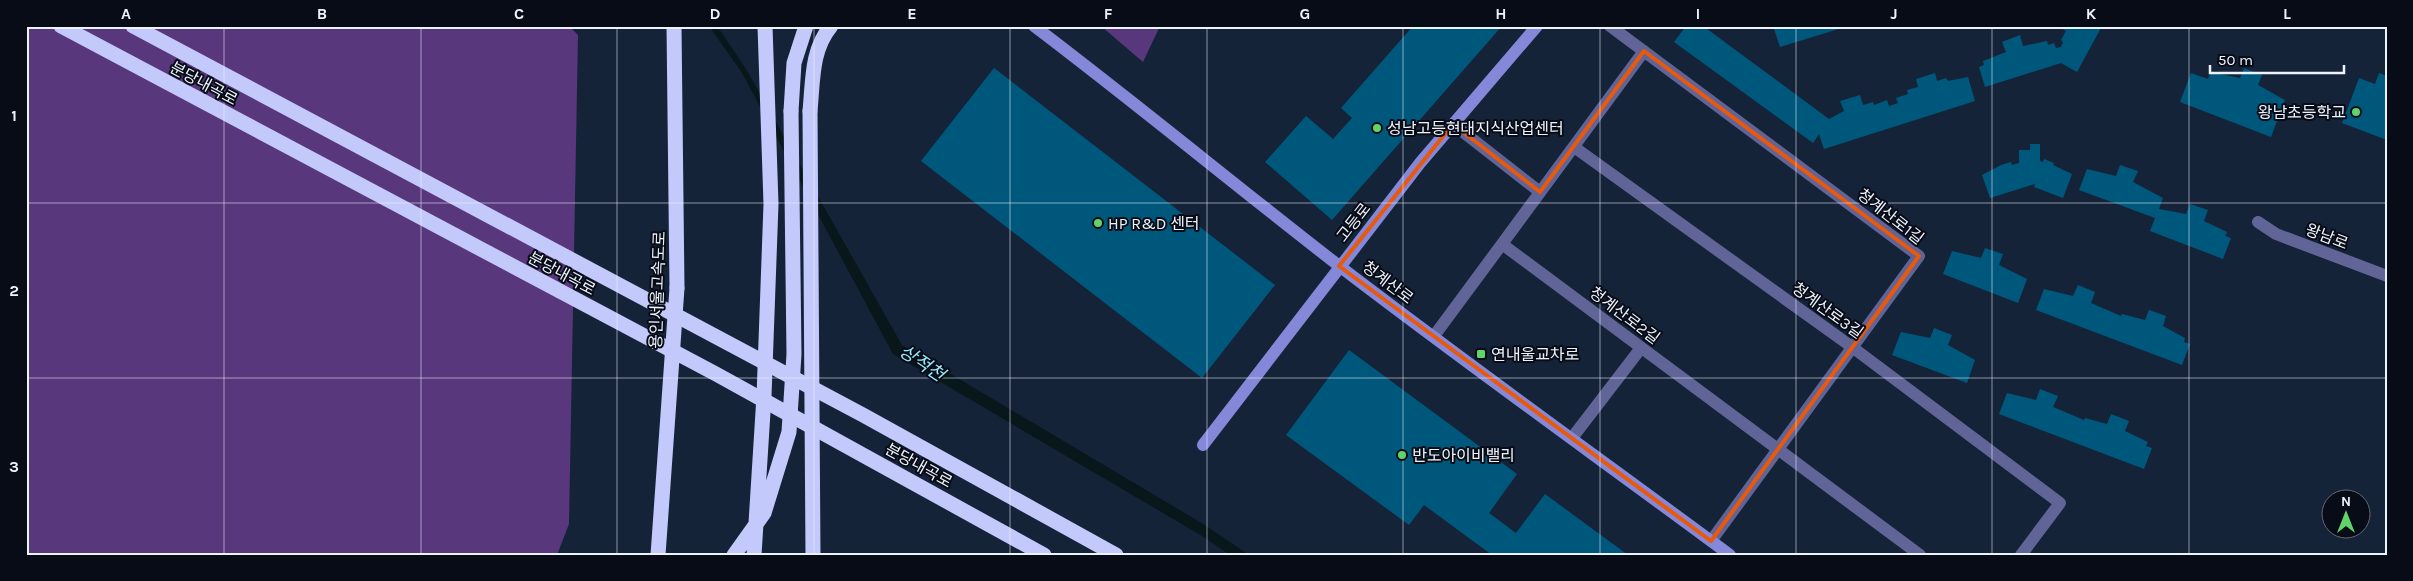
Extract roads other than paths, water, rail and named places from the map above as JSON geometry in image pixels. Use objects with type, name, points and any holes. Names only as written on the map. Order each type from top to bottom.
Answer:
[{"type":"highway","name":"분당내곡로","points":[[61,26],[716,374],[1044,555]]},
{"type":"highway","name":"분당내곡로","points":[[133,26],[863,415],[1116,555]]},
{"type":"highway","name":"용인서울고속도로","points":[[658,555],[676,288],[674,26]]},
{"type":"highway","points":[[754,555],[764,396],[771,204],[765,26]]},
{"type":"highway","points":[[734,555],[764,513],[789,432],[794,354],[790,111],[794,63],[806,26]]},
{"type":"highway","points":[[814,555],[810,111],[815,56],[823,36],[831,26]]},
{"type":"main road","name":"청계산로","points":[[1034,26],[1121,92],[1216,170],[1339,266],[1730,555]]},
{"type":"main road","name":"고등로","points":[[1203,445],[1339,266],[1453,124],[1537,26]]},
{"type":"street","name":"청계산로1길","points":[[1610,26],[1919,256],[1711,541]]},
{"type":"street","points":[[1434,336],[1644,51]]},
{"type":"street","points":[[1453,124],[1540,192]]},
{"type":"street","name":"청계산로3길","points":[[1574,147],[1852,347],[2060,503],[2021,555]]},
{"type":"street","name":"왕남로","points":[[2258,222],[2276,234],[2387,276]]},
{"type":"street","name":"청계산로2길","points":[[1502,244],[1920,555]]},
{"type":"street","points":[[1572,438],[1641,348]]},
{"type":"water","name":"상적천","points":[[709,26],[717,26],[746,69],[902,345],[1205,525],[1249,555],[1230,555],[1202,536],[893,354],[742,73]]},
{"type":"place","name":"왕남초등학교","points":[[2356,112]]},
{"type":"place","name":"성남고등현대지식산업센터","points":[[1377,128]]},
{"type":"place","name":"HP R&D 센터","points":[[1098,223]]},
{"type":"place","name":"연내울교차로","points":[[1481,354]]},
{"type":"place","name":"반도아이비밸리","points":[[1402,455]]}]
